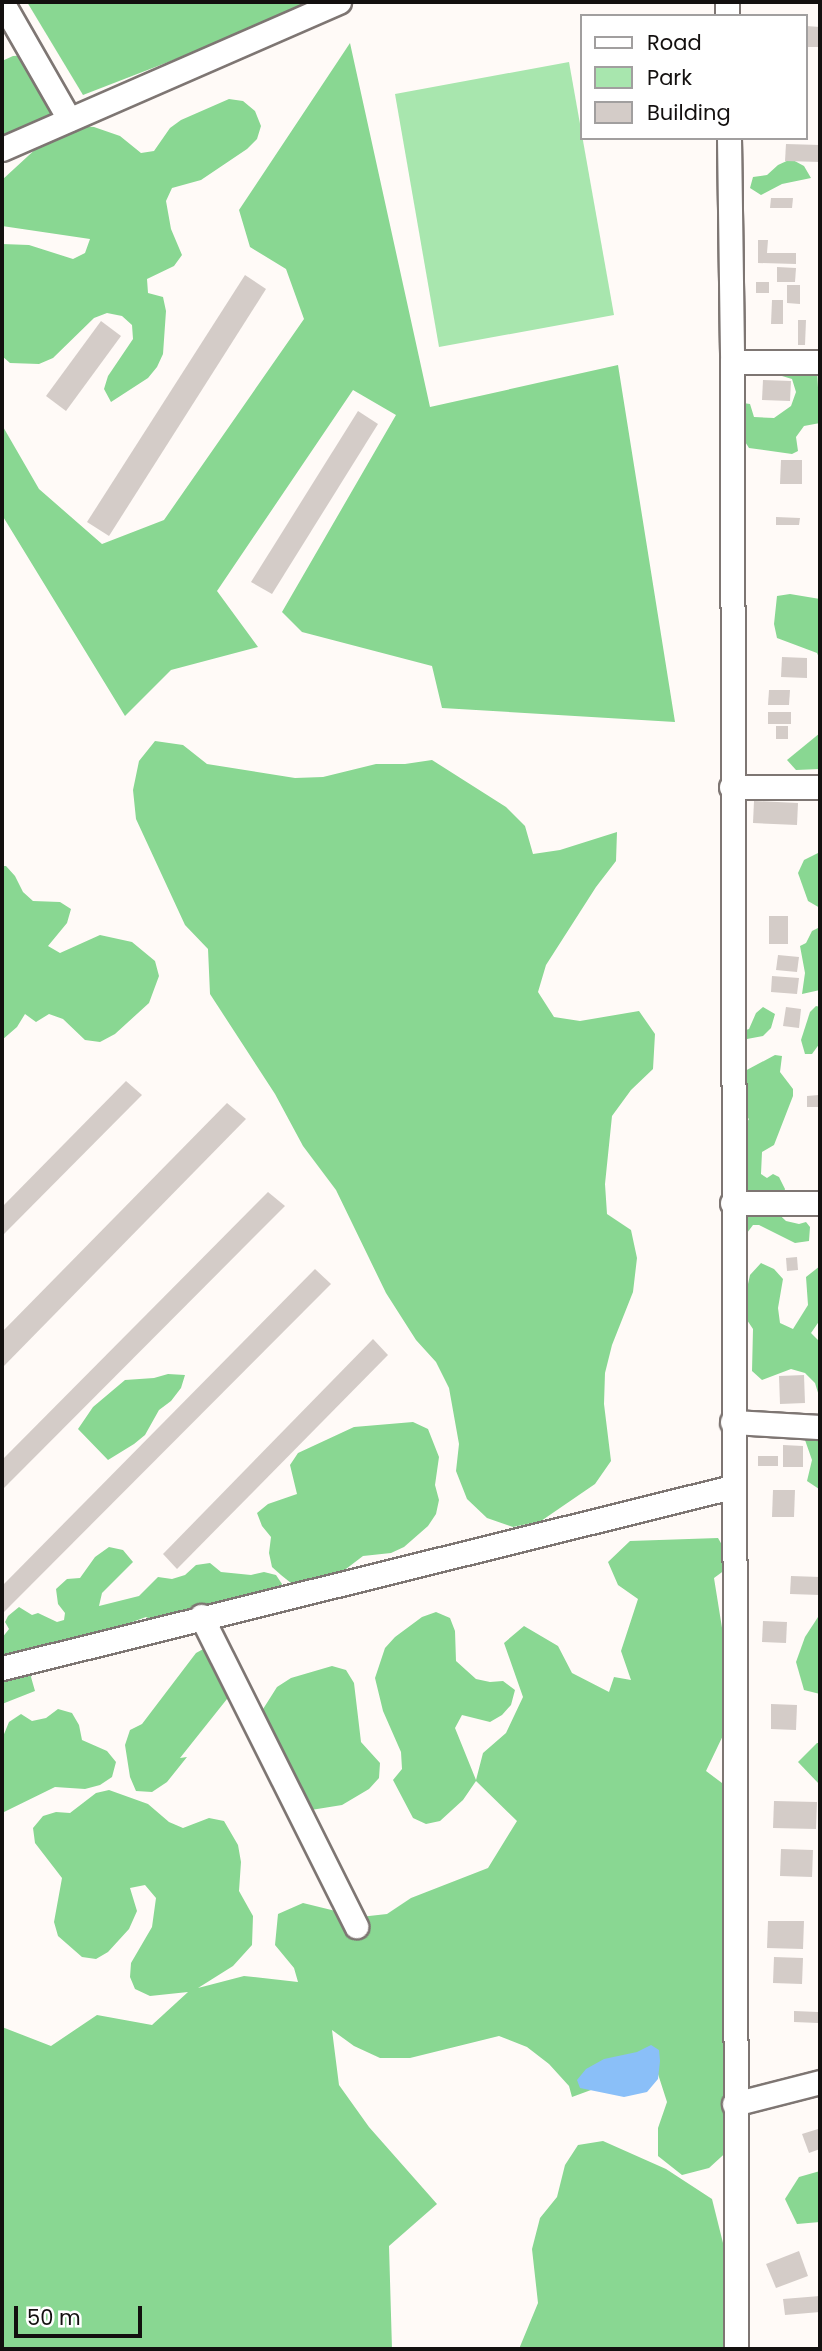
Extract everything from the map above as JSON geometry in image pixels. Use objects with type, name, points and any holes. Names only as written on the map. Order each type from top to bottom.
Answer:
[{"type":"street","points":[[2,2],[69,120]]},
{"type":"street","points":[[2,149],[338,2]]},
{"type":"street","points":[[729,140],[732,362],[732,1487],[736,2349]]},
{"type":"street","points":[[732,362],[820,362]]},
{"type":"street","points":[[731,787],[820,787]]},
{"type":"street","points":[[732,1203],[820,1203]]},
{"type":"street","points":[[732,1422],[820,1427]]},
{"type":"street","points":[[2,1668],[201,1616],[732,1487]]},
{"type":"street","points":[[201,1616],[356,1926]]},
{"type":"street","points":[[734,2104],[820,2082]]},
{"type":"green space","points":[[27,2],[323,2],[83,95]]},
{"type":"green space","points":[[350,43],[430,407],[618,365],[675,722],[442,708],[432,666],[302,632],[282,612],[396,415],[353,390],[217,591],[258,647],[171,670],[125,716],[2,515],[2,425],[39,489],[102,544],[164,520],[304,319],[286,269],[250,247],[239,210]]},
{"type":"green space","points":[[32,55],[59,117],[2,159],[2,61],[13,56]]},
{"type":"green space","points":[[569,62],[580,124],[580,140],[583,140],[614,315],[439,347],[395,94]]},
{"type":"green space","points":[[229,99],[243,101],[255,111],[261,126],[257,139],[247,149],[201,180],[172,188],[166,201],[171,229],[182,255],[174,266],[147,279],[148,293],[163,297],[166,311],[163,354],[148,378],[111,402],[104,389],[108,376],[133,339],[132,325],[122,316],[107,313],[94,318],[53,358],[39,364],[10,363],[2,356],[2,244],[29,245],[73,259],[85,253],[90,239],[2,226],[2,180],[40,145],[78,126],[94,127],[120,136],[141,153],[154,151],[170,128],[181,120]]},
{"type":"green space","points":[[791,159],[804,166],[811,178],[782,184],[761,195],[750,188],[753,177],[767,175],[778,165]]},
{"type":"green space","points":[[817,370],[820,423],[804,426],[796,437],[798,451],[792,454],[749,448],[742,437],[743,403],[750,404],[754,417],[774,418],[791,406],[796,392],[792,379],[772,373]]},
{"type":"green space","points":[[790,594],[820,599],[820,660],[817,653],[777,638],[774,624],[777,596]]},
{"type":"green space","points":[[820,733],[820,769],[796,770],[787,760]]},
{"type":"green space","points":[[155,741],[183,745],[207,764],[295,778],[323,777],[376,764],[432,760],[506,807],[525,826],[533,854],[560,850],[617,832],[616,861],[546,965],[538,992],[554,1017],[580,1021],[639,1011],[655,1034],[653,1069],[631,1090],[612,1116],[605,1184],[607,1214],[631,1230],[637,1258],[633,1292],[612,1345],[605,1373],[604,1404],[611,1461],[595,1484],[541,1521],[513,1527],[487,1518],[467,1499],[456,1471],[459,1444],[449,1388],[436,1362],[416,1340],[386,1293],[336,1190],[303,1146],[275,1094],[210,994],[208,949],[185,925],[136,819],[133,790],[139,761]]},
{"type":"green space","points":[[820,852],[820,908],[808,901],[798,873],[804,860]]},
{"type":"green space","points":[[2,866],[6,866],[15,876],[23,892],[33,901],[60,902],[71,909],[67,923],[48,946],[60,953],[100,935],[132,942],[155,961],[159,976],[149,1003],[115,1034],[100,1042],[85,1040],[63,1019],[49,1014],[36,1022],[25,1014],[17,1027],[2,1040]]},
{"type":"green space","points":[[820,927],[820,990],[802,994],[805,973],[800,946],[806,943],[812,931]]},
{"type":"green space","points":[[816,1006],[820,1007],[820,1043],[812,1054],[805,1054],[801,1040],[810,1012]]},
{"type":"green space","points":[[763,1007],[775,1014],[771,1028],[763,1036],[747,1039],[744,1045],[743,1031],[749,1029],[756,1013]]},
{"type":"green space","points":[[775,1055],[782,1056],[780,1072],[793,1089],[793,1096],[774,1145],[762,1152],[761,1174],[767,1178],[773,1174],[779,1177],[785,1189],[783,1196],[743,1194],[740,1133],[749,1119],[739,1109],[743,1072]]},
{"type":"green space","points":[[770,1206],[786,1221],[799,1224],[806,1222],[810,1227],[809,1241],[795,1243],[759,1225],[753,1225],[744,1237],[738,1226],[749,1207]]},
{"type":"green space","points":[[761,1263],[774,1269],[783,1279],[778,1308],[780,1323],[793,1329],[808,1305],[806,1277],[820,1266],[820,1320],[811,1333],[820,1342],[819,1396],[815,1383],[805,1373],[791,1369],[762,1380],[752,1371],[753,1329],[745,1317],[744,1302],[750,1275]]},
{"type":"green space","points":[[168,1374],[185,1375],[181,1388],[171,1401],[159,1410],[145,1435],[108,1460],[78,1429],[93,1407],[125,1380]]},
{"type":"green space","points":[[413,1422],[428,1429],[439,1457],[435,1485],[439,1500],[436,1514],[428,1526],[404,1547],[391,1553],[363,1556],[338,1575],[296,1587],[272,1567],[269,1553],[271,1537],[262,1526],[257,1513],[268,1504],[297,1494],[290,1465],[298,1453],[354,1427]]},
{"type":"green space","points":[[820,1431],[819,1489],[807,1481],[812,1460],[805,1440],[807,1433]]},
{"type":"green space","points":[[718,1538],[733,1564],[714,1578],[727,1659],[728,1725],[706,1771],[722,1783],[727,1848],[722,1945],[731,1973],[732,2147],[709,2168],[682,2175],[658,2156],[658,2128],[667,2102],[658,2074],[629,2076],[572,2097],[569,2086],[549,2064],[527,2047],[499,2036],[410,2058],[380,2058],[354,2046],[332,2030],[339,2085],[369,2127],[437,2204],[389,2246],[392,2349],[2,2349],[2,2027],[51,2046],[97,2015],[152,2025],[188,1992],[150,1996],[135,1989],[130,1977],[131,1963],[152,1927],[156,1898],[145,1885],[130,1888],[137,1911],[129,1929],[108,1952],[96,1959],[82,1957],[58,1936],[54,1922],[62,1878],[35,1843],[33,1828],[43,1816],[56,1812],[70,1813],[96,1793],[109,1790],[148,1804],[169,1822],[183,1828],[209,1818],[224,1821],[238,1845],[241,1862],[239,1891],[253,1916],[252,1945],[233,1966],[198,1988],[244,1976],[298,1982],[294,1968],[275,1945],[278,1914],[303,1903],[360,1917],[387,1914],[411,1898],[488,1868],[517,1821],[476,1781],[463,1800],[440,1821],[426,1824],[413,1818],[393,1780],[402,1769],[401,1752],[383,1711],[375,1678],[385,1648],[395,1637],[422,1617],[436,1612],[450,1618],[455,1631],[456,1661],[476,1679],[503,1681],[515,1690],[511,1705],[502,1715],[490,1722],[462,1715],[455,1728],[476,1780],[483,1753],[506,1733],[523,1697],[504,1643],[524,1626],[558,1646],[572,1673],[609,1692],[614,1677],[631,1680],[621,1651],[638,1599],[618,1585],[608,1562],[630,1541]]},
{"type":"green space","points":[[109,1547],[123,1550],[133,1562],[102,1593],[99,1606],[139,1596],[158,1577],[172,1579],[185,1575],[196,1565],[210,1563],[221,1572],[251,1575],[264,1572],[276,1575],[282,1584],[279,1591],[218,1630],[203,1636],[173,1631],[146,1617],[105,1632],[90,1633],[61,1645],[35,1663],[31,1677],[35,1691],[2,1704],[2,1638],[9,1629],[5,1622],[8,1616],[19,1607],[32,1615],[38,1613],[57,1622],[64,1620],[65,1613],[58,1604],[56,1589],[67,1579],[80,1578],[95,1557]]},
{"type":"green space","points":[[820,1614],[820,1694],[804,1690],[796,1662],[805,1637]]},
{"type":"green space","points":[[207,1647],[229,1684],[227,1699],[180,1758],[187,1757],[167,1782],[152,1792],[136,1791],[130,1777],[125,1745],[130,1730],[142,1724],[196,1653]]},
{"type":"green space","points":[[332,1666],[346,1670],[354,1683],[361,1742],[380,1763],[379,1778],[369,1789],[342,1805],[311,1810],[299,1803],[258,1717],[277,1687],[291,1678]]},
{"type":"green space","points":[[58,1709],[72,1713],[79,1725],[82,1740],[107,1751],[116,1762],[112,1777],[100,1785],[85,1789],[55,1787],[2,1813],[2,1739],[9,1722],[21,1714],[32,1721],[46,1718]]},
{"type":"green space","points":[[820,1743],[820,1785],[798,1762]]},
{"type":"green space","points":[[603,2141],[666,2169],[712,2199],[723,2243],[731,2312],[725,2349],[519,2349],[538,2303],[532,2249],[540,2218],[557,2197],[565,2165],[578,2145]]},
{"type":"green space","points":[[820,2171],[820,2222],[797,2224],[785,2199],[799,2177]]},
{"type":"water","points":[[651,2045],[659,2050],[660,2061],[658,2079],[647,2092],[624,2097],[580,2088],[577,2080],[586,2069],[604,2059],[637,2052]]},
{"type":"building","points":[[808,26],[820,27],[820,47],[808,47]]},
{"type":"building","points":[[786,144],[820,145],[820,162],[785,161]]},
{"type":"building","points":[[771,198],[793,198],[792,208],[770,208]]},
{"type":"building","points":[[758,240],[768,240],[767,253],[796,253],[796,264],[758,263]]},
{"type":"building","points":[[777,267],[796,268],[795,282],[777,282]]},
{"type":"building","points":[[245,275],[266,289],[109,536],[87,522]]},
{"type":"building","points":[[756,282],[769,282],[769,293],[756,293]]},
{"type":"building","points":[[787,285],[800,285],[800,304],[787,303]]},
{"type":"building","points":[[772,300],[783,300],[783,324],[771,324]]},
{"type":"building","points":[[798,320],[806,320],[805,345],[798,345]]},
{"type":"building","points":[[101,321],[121,336],[66,411],[46,396]]},
{"type":"building","points":[[763,380],[791,381],[790,401],[762,400]]},
{"type":"building","points":[[358,411],[378,424],[272,594],[251,582]]},
{"type":"building","points":[[781,460],[802,460],[802,484],[780,484]]},
{"type":"building","points":[[776,517],[800,518],[799,525],[776,525]]},
{"type":"building","points":[[782,657],[807,658],[807,678],[781,677]]},
{"type":"building","points":[[769,690],[790,690],[789,705],[768,705]]},
{"type":"building","points":[[768,712],[791,712],[791,724],[768,724]]},
{"type":"building","points":[[776,726],[788,726],[788,739],[776,739]]},
{"type":"building","points":[[754,801],[798,803],[797,825],[753,823]]},
{"type":"building","points":[[769,916],[788,916],[788,944],[769,944]]},
{"type":"building","points":[[778,955],[799,957],[797,972],[776,970]]},
{"type":"building","points":[[772,976],[799,978],[797,994],[771,992]]},
{"type":"building","points":[[786,1007],[801,1009],[799,1028],[783,1026]]},
{"type":"building","points":[[126,1081],[142,1095],[2,1236],[2,1207]]},
{"type":"building","points":[[819,1095],[819,1107],[807,1107],[807,1096]]},
{"type":"building","points":[[227,1103],[246,1119],[2,1368],[2,1332]]},
{"type":"building","points":[[268,1192],[285,1206],[2,1490],[2,1460]]},
{"type":"building","points":[[797,1257],[798,1270],[787,1271],[786,1258]]},
{"type":"building","points":[[315,1269],[331,1284],[2,1614],[2,1586]]},
{"type":"building","points":[[373,1339],[388,1355],[177,1569],[163,1554]]},
{"type":"building","points":[[804,1375],[805,1403],[780,1404],[779,1376]]},
{"type":"building","points":[[783,1445],[803,1446],[803,1467],[783,1467]]},
{"type":"building","points":[[758,1456],[778,1456],[778,1466],[758,1466]]},
{"type":"building","points":[[773,1490],[795,1490],[794,1517],[772,1517]]},
{"type":"building","points":[[791,1576],[820,1577],[820,1595],[790,1594]]},
{"type":"building","points":[[763,1621],[787,1622],[786,1643],[762,1642]]},
{"type":"building","points":[[771,1704],[797,1705],[796,1730],[771,1729]]},
{"type":"building","points":[[774,1801],[817,1802],[816,1829],[773,1828]]},
{"type":"building","points":[[781,1849],[813,1850],[812,1877],[780,1876]]},
{"type":"building","points":[[768,1921],[804,1921],[803,1949],[767,1948]]},
{"type":"building","points":[[774,1957],[803,1958],[802,1984],[773,1983]]},
{"type":"building","points":[[794,2011],[818,2012],[818,2023],[794,2022]]},
{"type":"building","points":[[818,2129],[820,2149],[809,2153],[802,2134]]},
{"type":"building","points":[[799,2251],[808,2276],[776,2288],[766,2264]]},
{"type":"building","points":[[820,2296],[820,2312],[785,2315],[783,2299]]}]
